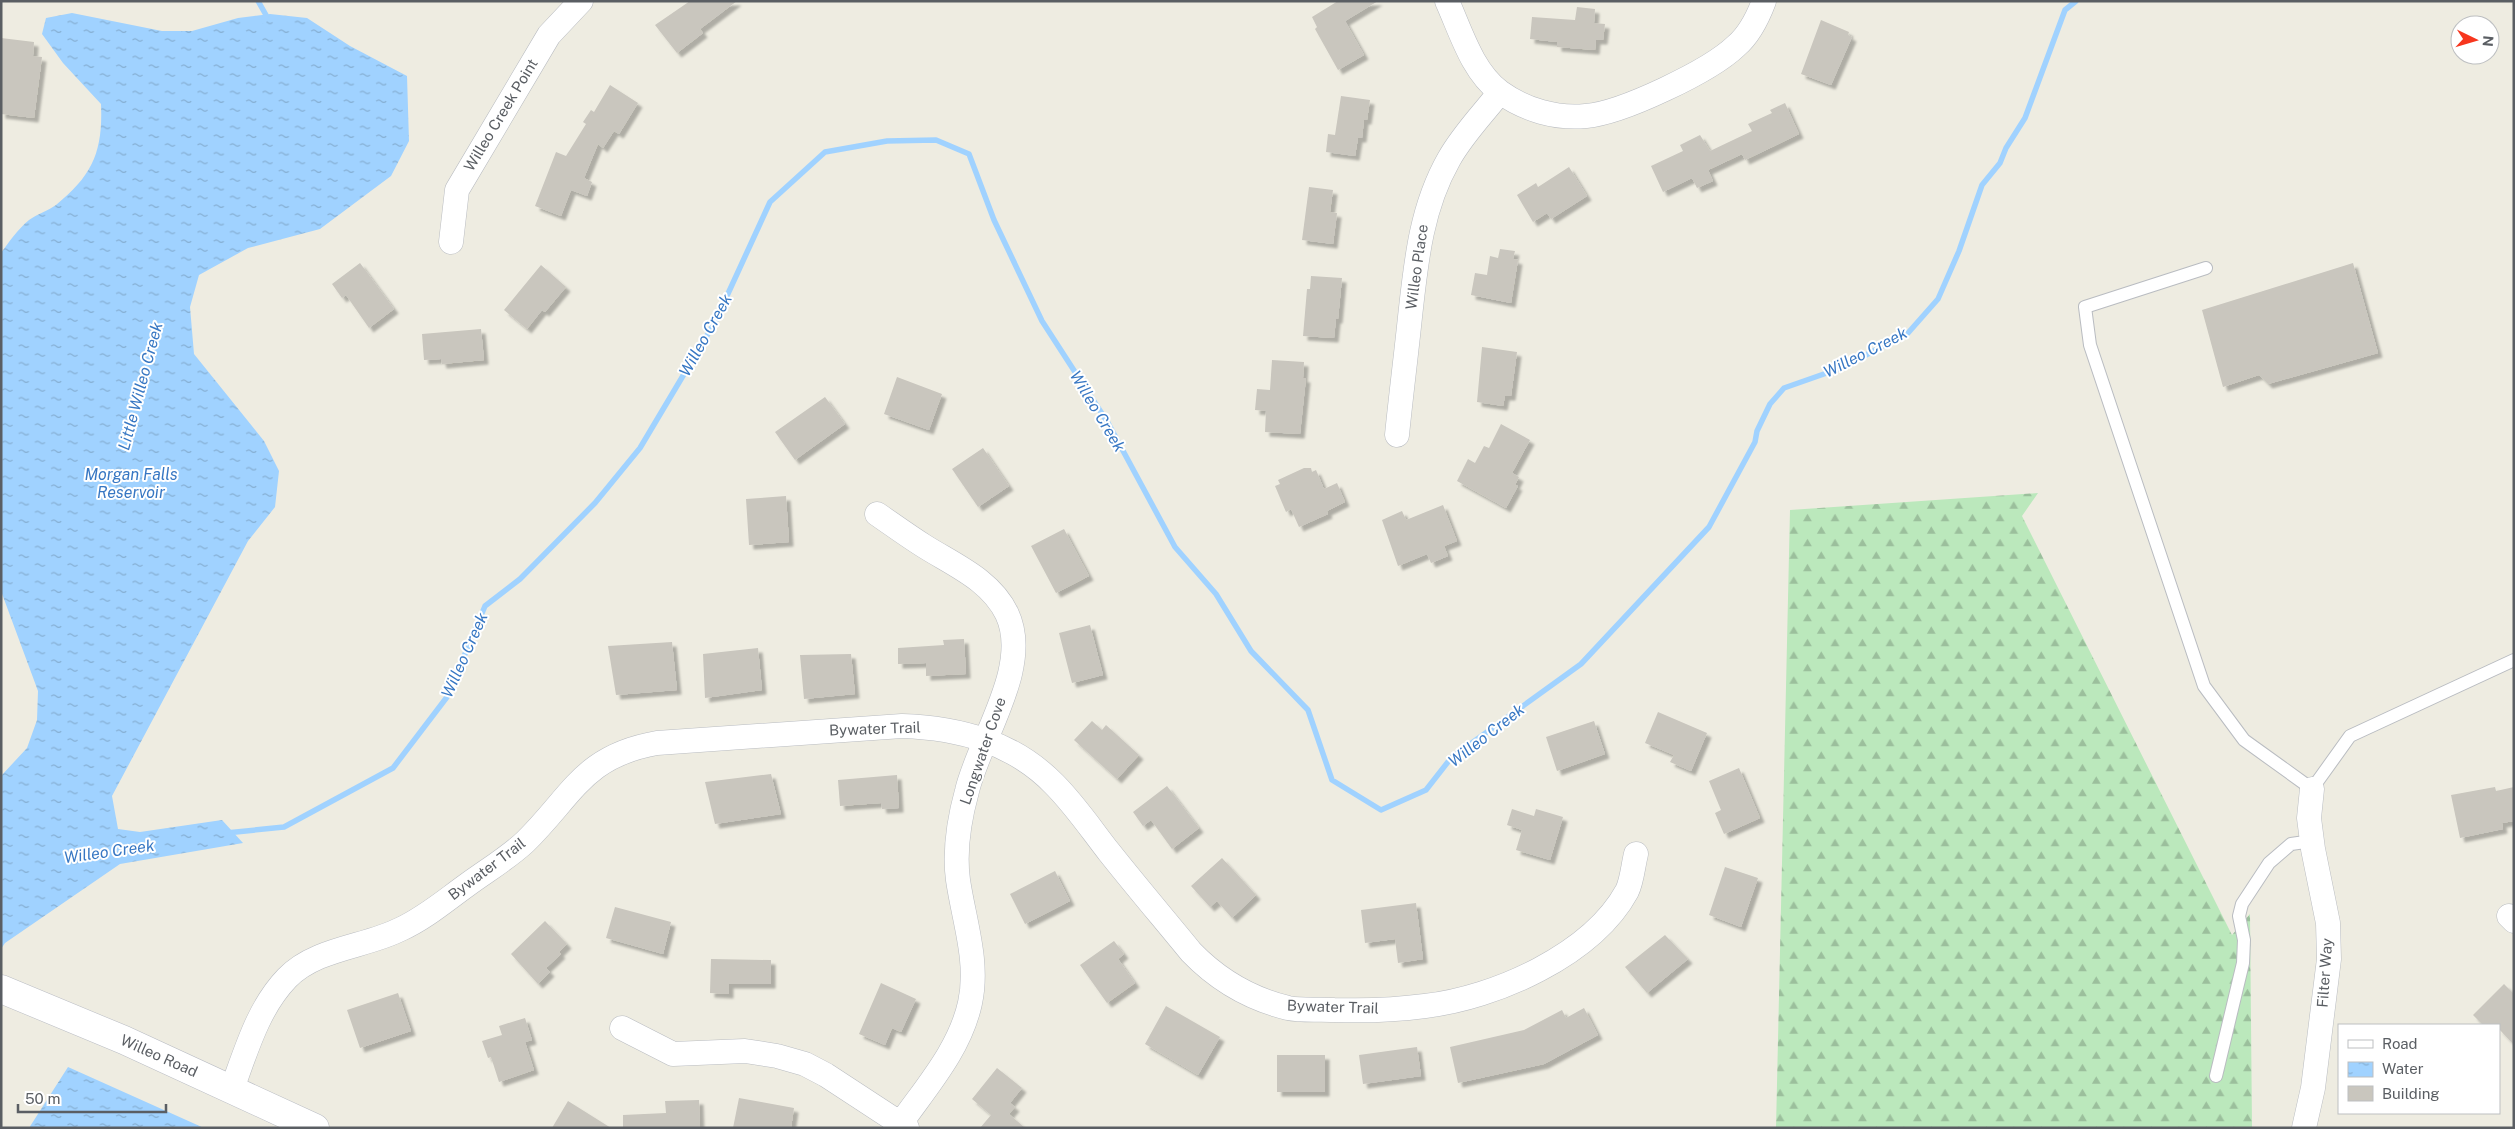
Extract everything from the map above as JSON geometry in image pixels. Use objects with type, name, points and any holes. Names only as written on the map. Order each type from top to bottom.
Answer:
[{"type":"street","name":"Willeo Creek Point","points":[[452,242],[457,190],[549,35],[580,1]]},
{"type":"street","points":[[1447,1],[1477,65],[1485,78],[1500,92],[1525,107],[1552,114],[1588,116],[1615,109],[1700,72],[1724,58],[1748,32],[1764,1]]},
{"type":"street","name":"Willeo Place","points":[[1397,435],[1416,265],[1424,219],[1437,182],[1449,158],[1461,140],[1500,92]]},
{"type":"street","name":"Longwater Cove","points":[[877,514],[991,590],[1008,615],[1012,629],[1014,650],[1010,675],[967,789],[956,839],[958,878],[970,941],[973,969],[970,1002],[963,1026],[952,1049],[904,1126]]},
{"type":"street","name":"Bywater Trail","points":[[232,1089],[247,1046],[265,1010],[288,976],[310,962],[401,929],[422,917],[523,843],[580,780],[598,764],[638,746],[666,742],[902,726],[950,730],[985,740],[1012,752],[1054,784],[1206,968],[1246,994],[1290,1008],[1360,1011],[1426,1006],[1479,994],[1540,969],[1574,949],[1604,923],[1628,890],[1636,854]]},
{"type":"street","name":"Filter Way","points":[[2304,1128],[2313,1088],[2329,959],[2328,923],[2312,841],[2310,818],[2312,789]]},
{"type":"street","name":"Willeo Road","points":[[8,992],[124,1040],[315,1128]]},
{"type":"street","points":[[622,1028],[673,1054],[745,1051],[777,1056],[805,1064],[826,1075],[904,1126]]},
{"type":"lane","points":[[2206,268],[2085,307],[2090,345],[2204,686],[2244,740],[2312,789],[2350,736],[2514,660]]},
{"type":"lane","points":[[2216,1076],[2243,963],[2244,940],[2239,916],[2242,904],[2269,863],[2291,844],[2312,841]]},
{"type":"green space","points":[[2038,493],[2022,516],[2232,935],[2250,914],[2252,1128],[1776,1128],[1790,510]]},
{"type":"water","name":"Morgan Falls Reservoir","points":[[72,13],[162,31],[192,31],[238,18],[270,14],[307,18],[350,46],[407,76],[409,141],[391,176],[320,229],[248,248],[199,275],[190,307],[194,354],[264,441],[279,471],[275,507],[248,541],[112,796],[118,829],[140,832],[222,820],[243,843],[120,864],[5,943],[1,949],[1,776],[27,748],[37,720],[38,691],[1,591],[1,253],[25,224],[56,205],[69,194],[87,172],[97,149],[100,135],[101,104],[63,63],[42,34],[46,18]]},
{"type":"water","points":[[68,1067],[204,1128],[29,1128]]},
{"type":"building","points":[[690,1],[737,1],[700,29],[703,33],[677,53],[655,25]]},
{"type":"building","points":[[1338,1],[1378,1],[1345,21],[1364,55],[1338,70],[1315,29],[1317,27],[1312,17]]},
{"type":"building","points":[[1577,7],[1595,9],[1594,23],[1605,24],[1603,40],[1596,40],[1595,50],[1557,47],[1557,42],[1530,39],[1532,17],[1575,20]]},
{"type":"building","points":[[1821,20],[1849,32],[1848,35],[1852,37],[1831,85],[1801,74]]},
{"type":"building","points":[[1,38],[34,42],[33,56],[42,57],[34,118],[1,114]]},
{"type":"building","points":[[610,85],[638,103],[619,134],[614,131],[603,148],[598,144],[584,178],[592,182],[587,196],[571,190],[561,216],[535,206],[556,152],[566,156],[586,124],[583,122],[591,110],[594,112]]},
{"type":"building","points":[[1341,96],[1370,100],[1367,120],[1364,120],[1362,138],[1358,138],[1355,156],[1326,152],[1328,134],[1335,135]]},
{"type":"building","points":[[1785,103],[1799,134],[1745,160],[1742,154],[1708,170],[1713,181],[1697,188],[1692,178],[1663,192],[1651,166],[1683,151],[1680,145],[1700,135],[1710,151],[1752,131],[1748,124],[1772,113],[1770,110]]},
{"type":"building","points":[[1569,167],[1587,196],[1551,219],[1547,213],[1533,222],[1517,195],[1536,183],[1538,187]]},
{"type":"building","points":[[1309,187],[1333,190],[1330,212],[1337,213],[1333,244],[1302,240]]},
{"type":"building","points":[[1500,249],[1515,251],[1513,259],[1518,260],[1511,303],[1471,295],[1475,273],[1487,275],[1490,256],[1498,258]]},
{"type":"building","points":[[360,263],[394,309],[369,328],[346,295],[342,298],[332,284]]},
{"type":"building","points":[[2353,263],[2378,353],[2268,384],[2259,375],[2223,387],[2202,310]]},
{"type":"building","points":[[541,265],[566,287],[545,312],[542,310],[527,329],[504,310]]},
{"type":"building","points":[[1311,276],[1342,278],[1334,338],[1303,336],[1307,289],[1310,289]]},
{"type":"building","points":[[481,329],[484,360],[442,364],[441,359],[424,360],[422,334]]},
{"type":"building","points":[[1482,347],[1517,352],[1511,396],[1505,396],[1503,406],[1477,402]]},
{"type":"building","points":[[1272,360],[1304,362],[1303,378],[1306,378],[1300,434],[1265,432],[1266,411],[1255,410],[1257,389],[1270,390]]},
{"type":"building","points":[[897,377],[942,394],[929,430],[884,414]]},
{"type":"building","points":[[825,397],[845,424],[795,460],[775,432]]},
{"type":"building","points":[[1501,424],[1530,440],[1512,473],[1519,477],[1515,485],[1518,486],[1506,508],[1457,481],[1468,459],[1475,463],[1484,446],[1489,448]]},
{"type":"building","points":[[983,448],[1009,486],[978,507],[952,469]]},
{"type":"building","points":[[1304,468],[1311,468],[1312,472],[1316,470],[1324,489],[1337,483],[1345,502],[1327,511],[1328,514],[1299,527],[1291,509],[1286,512],[1275,486],[1280,484],[1278,480]]},
{"type":"building","points":[[786,496],[789,542],[749,545],[746,499]]},
{"type":"building","points":[[1443,505],[1457,541],[1444,546],[1448,556],[1431,563],[1427,554],[1398,566],[1382,520],[1402,511],[1406,520]]},
{"type":"building","points":[[1064,529],[1089,576],[1056,593],[1031,546]]},
{"type":"building","points":[[1090,625],[1103,675],[1072,683],[1059,633]]},
{"type":"building","points":[[964,639],[966,674],[926,676],[926,663],[898,664],[898,648],[944,645],[943,640]]},
{"type":"building","points":[[672,642],[677,690],[616,695],[608,646]]},
{"type":"building","points":[[758,648],[762,690],[705,698],[703,654]]},
{"type":"building","points":[[851,654],[855,694],[804,699],[800,655]]},
{"type":"building","points":[[1658,712],[1707,733],[1691,771],[1670,762],[1674,755],[1645,743]]},
{"type":"building","points":[[1092,721],[1102,730],[1106,725],[1139,755],[1117,779],[1074,740]]},
{"type":"building","points":[[1594,721],[1605,754],[1557,771],[1546,737]]},
{"type":"building","points":[[1739,768],[1760,818],[1724,834],[1715,813],[1721,810],[1709,781]]},
{"type":"building","points":[[771,774],[781,814],[715,824],[705,782]]},
{"type":"building","points":[[897,775],[899,808],[882,809],[881,803],[840,806],[838,780]]},
{"type":"building","points":[[1167,786],[1199,828],[1172,849],[1151,820],[1143,826],[1133,812]]},
{"type":"building","points":[[2495,787],[2496,791],[2514,787],[2514,821],[2502,823],[2503,829],[2460,838],[2451,795]]},
{"type":"building","points":[[1512,809],[1534,816],[1536,809],[1563,817],[1550,860],[1516,850],[1522,830],[1507,825]]},
{"type":"building","points":[[1222,858],[1256,895],[1232,918],[1217,901],[1210,907],[1191,886]]},
{"type":"building","points":[[1725,867],[1758,878],[1741,927],[1709,915]]},
{"type":"building","points":[[1055,871],[1070,901],[1025,924],[1010,894]]},
{"type":"building","points":[[1416,903],[1423,959],[1398,963],[1395,939],[1365,943],[1361,910]]},
{"type":"building","points":[[615,907],[671,922],[663,954],[606,938]]},
{"type":"building","points":[[545,921],[567,944],[559,952],[561,954],[546,968],[550,972],[538,984],[511,954]]},
{"type":"building","points":[[1665,935],[1688,959],[1647,993],[1625,967]]},
{"type":"building","points":[[1114,941],[1124,954],[1118,959],[1135,983],[1107,1003],[1080,965]]},
{"type":"building","points":[[711,959],[771,960],[771,984],[729,984],[729,994],[710,993]]},
{"type":"building","points":[[881,983],[916,999],[901,1032],[892,1028],[885,1045],[859,1034]]},
{"type":"building","points":[[2504,984],[2514,994],[2514,1045],[2500,1030],[2500,1024],[2482,1024],[2473,1015]]},
{"type":"building","points":[[398,993],[411,1031],[360,1048],[347,1010]]},
{"type":"building","points":[[1166,1006],[1220,1037],[1198,1075],[1145,1044]]},
{"type":"building","points":[[1584,1008],[1598,1035],[1544,1064],[1458,1083],[1450,1047],[1524,1030],[1562,1010],[1566,1018]]},
{"type":"building","points":[[525,1018],[532,1040],[525,1042],[534,1070],[499,1082],[491,1057],[488,1058],[482,1041],[502,1035],[499,1026]]},
{"type":"building","points":[[1417,1047],[1421,1076],[1363,1084],[1359,1055]]},
{"type":"building","points":[[1277,1055],[1325,1055],[1325,1092],[1277,1092]]},
{"type":"building","points":[[997,1068],[1022,1088],[1010,1103],[1015,1107],[1009,1114],[1025,1128],[980,1128],[991,1115],[972,1099]]},
{"type":"building","points":[[739,1098],[794,1108],[791,1128],[733,1128]]},
{"type":"building","points":[[699,1100],[700,1128],[623,1128],[623,1115],[666,1113],[665,1101]]},
{"type":"building","points":[[568,1101],[611,1128],[552,1128]]},
{"type":"waterway","name":"Little Willeo Creek","points":[[258,1],[266,15],[264,21]]},
{"type":"waterway","name":"Willeo Creek","points":[[226,833],[284,827],[393,768],[447,697],[485,606],[520,579],[595,503],[640,448],[715,322],[770,202],[825,152],[887,141],[936,140],[969,154],[994,220],[1042,321],[1108,423],[1175,547],[1216,594],[1251,651],[1308,710],[1332,780],[1381,810],[1426,790],[1451,758],[1581,664],[1709,527],[1755,442],[1757,431],[1770,404],[1784,388],[1841,368],[1908,333],[1938,299],[1959,251],[1982,185],[2000,163],[2006,148],[2025,118],[2065,10],[2076,1]]}]
